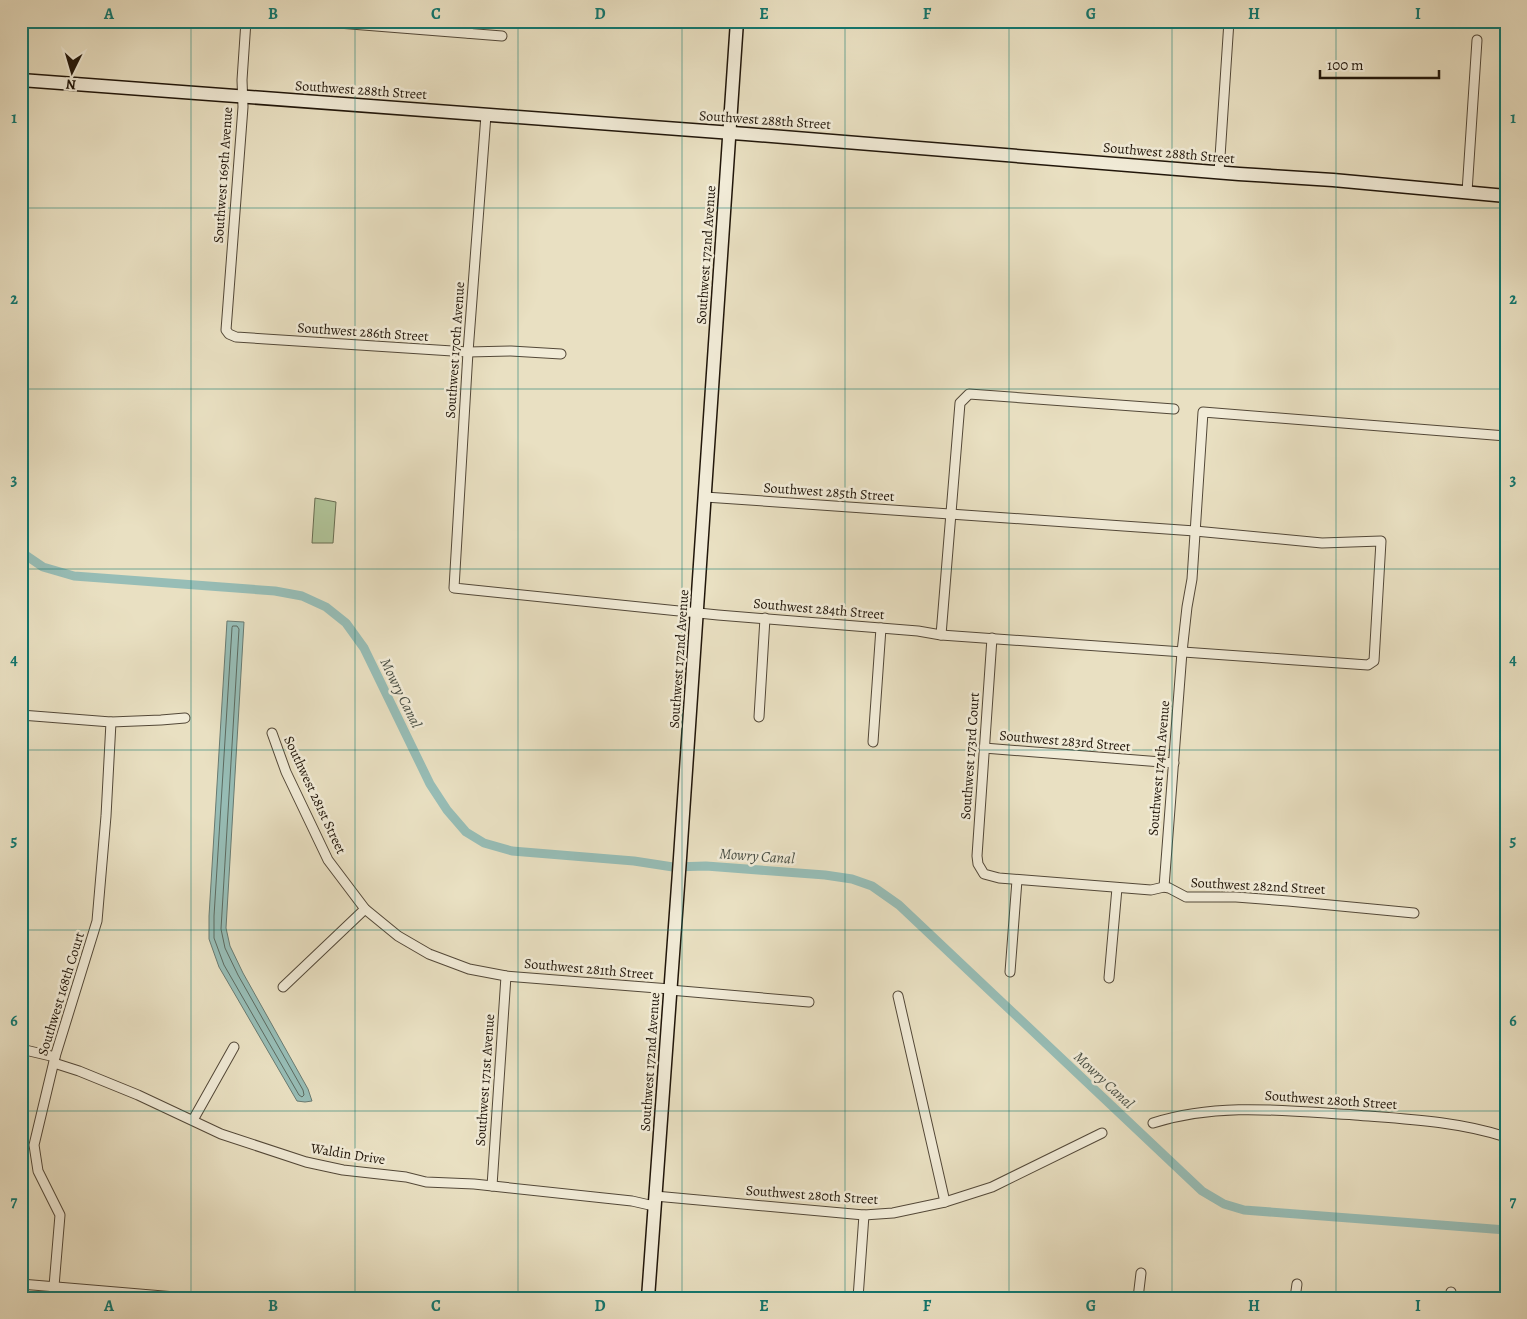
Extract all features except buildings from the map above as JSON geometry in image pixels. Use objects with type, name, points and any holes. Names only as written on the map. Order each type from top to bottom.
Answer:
[{"type":"street","name":"Southwest 169th Avenue","points":[[226,330],[243,96],[242,80],[246,21]]},
{"type":"street","points":[[313,21],[502,36]]},
{"type":"street","points":[[468,33],[469,21]]},
{"type":"street","name":"Southwest 172nd Avenue","points":[[648,1298],[679,876],[737,21]]},
{"type":"street","points":[[1219,172],[1229,21]]},
{"type":"street","points":[[1467,192],[1477,40]]},
{"type":"street","name":"Southwest 288th Street","points":[[21,80],[730,132],[1333,180],[1506,196]]},
{"type":"street","name":"Southwest 170th Avenue","points":[[454,588],[468,352],[486,114]]},
{"type":"street","name":"Southwest 286th Street","points":[[226,330],[229,334],[236,337],[468,352],[511,351],[561,354]]},
{"type":"street","points":[[941,634],[960,403],[970,394],[1174,409]]},
{"type":"street","name":"Southwest 174th Avenue","points":[[1164,887],[1182,652],[1192,579],[1203,412],[1506,436]]},
{"type":"street","name":"Southwest 285th Street","points":[[705,497],[1195,531]]},
{"type":"street","name":"Southwest 284th Street","points":[[454,588],[941,634],[1368,665],[1374,661],[1381,541],[1322,543],[1195,531]]},
{"type":"street","points":[[759,717],[765,618]]},
{"type":"street","points":[[873,742],[881,628]]},
{"type":"street","name":"Southwest 173rd Court","points":[[984,874],[978,864],[977,856],[992,638]]},
{"type":"street","points":[[21,715],[111,722],[185,718]]},
{"type":"street","name":"Southwest 168th Court","points":[[53,1298],[60,1215],[38,1170],[34,1145],[55,1060],[97,921],[106,816],[111,722]]},
{"type":"street","name":"Southwest 281st Street","points":[[272,732],[286,772],[328,860],[365,910],[398,936],[429,954],[469,970],[506,976]]},
{"type":"street","name":"Southwest 283rd Street","points":[[984,748],[1174,763]]},
{"type":"street","name":"Southwest 282nd Street","points":[[984,874],[1017,880],[1117,888],[1151,890],[1164,887],[1186,897],[1236,897],[1280,900],[1414,913]]},
{"type":"street","points":[[1010,972],[1017,880]]},
{"type":"street","points":[[1109,978],[1117,888]]},
{"type":"street","points":[[283,987],[365,910]]},
{"type":"street","name":"Southwest 281th Street","points":[[506,976],[670,990]]},
{"type":"street","name":"Southwest 171st Avenue","points":[[492,1186],[506,976]]},
{"type":"street","points":[[670,990],[809,1002]]},
{"type":"street","points":[[898,996],[945,1202]]},
{"type":"street","points":[[193,1120],[234,1047]]},
{"type":"street","points":[[21,1049],[55,1060]]},
{"type":"street","name":"Waldin Drive","points":[[55,1060],[221,1134],[306,1162],[342,1170],[406,1177],[426,1182],[492,1186],[632,1201],[655,1201]]},
{"type":"street","name":"Southwest 280th Street","points":[[1153,1122],[1177,1115],[1258,1109],[1425,1121],[1457,1125],[1506,1137]]},
{"type":"street","name":"Southwest 280th Street","points":[[655,1201],[864,1215],[893,1213],[945,1202],[992,1187],[1102,1133]]},
{"type":"street","points":[[858,1298],[864,1215]]},
{"type":"street","points":[[1138,1298],[1141,1273]]},
{"type":"street","points":[[21,1284],[187,1298]]},
{"type":"street","points":[[1296,1298],[1297,1284]]},
{"type":"green space","points":[[315,498],[336,502],[333,543],[312,543]]},
{"type":"water","points":[[227,621],[244,622],[226,928],[230,946],[243,973],[308,1089],[312,1101],[297,1101],[219,967],[209,939]]},
{"type":"waterway","name":"Mowry Canal","points":[[21,552],[43,567],[74,576],[275,591],[302,596],[326,607],[346,623],[364,648],[430,784],[447,810],[466,832],[484,843],[512,851],[634,861],[673,867],[706,866],[825,875],[852,879],[872,886],[899,905],[1202,1191],[1224,1204],[1244,1210],[1506,1230]]}]
